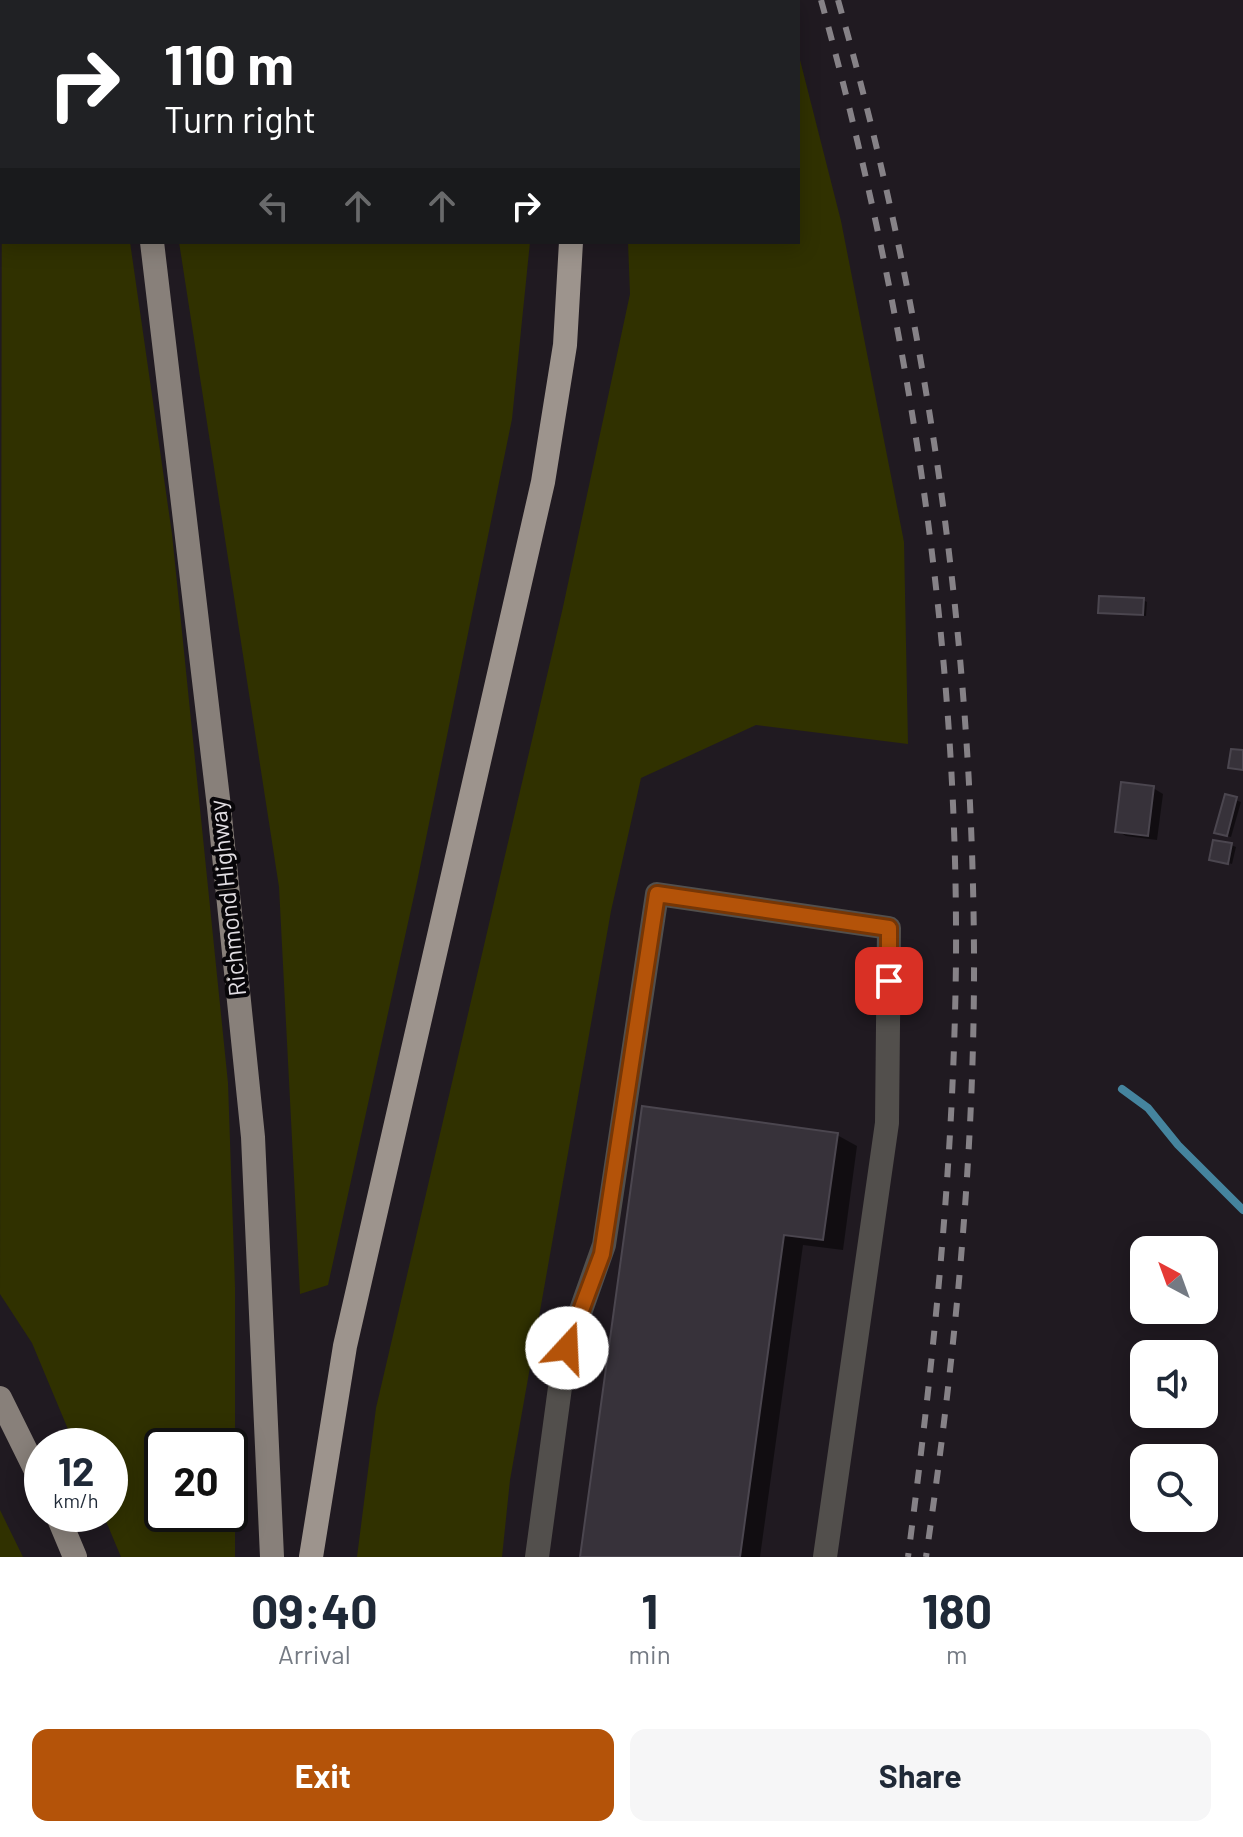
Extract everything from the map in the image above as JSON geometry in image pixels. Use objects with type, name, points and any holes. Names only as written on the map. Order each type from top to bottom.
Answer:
[{"type":"highway","points":[[311,1557],[345,1346],[543,482],[565,345],[571,244]]},
{"type":"main road","name":"Richmond Highway","points":[[152,244],[219,807],[253,1137],[272,1557]]},
{"type":"main road","points":[[0,1398],[24,1447]]},
{"type":"main road","points":[[65,1532],[75,1557]]},
{"type":"lane","points":[[537,1557],[564,1358],[604,1245],[657,894],[889,928],[887,1123],[825,1557]]},
{"type":"shaded area","points":[[800,60],[841,221],[904,542],[908,744],[756,725],[641,778],[611,911],[510,1480],[502,1557],[357,1557],[376,1408],[563,607],[630,294],[628,244],[800,244]]},
{"type":"shaded area","points":[[2,244],[130,244],[172,534],[228,1083],[235,1287],[235,1428],[144,1428],[144,1532],[235,1532],[235,1557],[121,1557],[111,1532],[128,1532],[128,1428],[67,1428],[32,1343],[0,1294]]},
{"type":"shaded area","points":[[179,244],[530,244],[512,419],[417,882],[328,1285],[300,1294],[279,887]]},
{"type":"shaded area","points":[[0,1510],[23,1557],[0,1557]]},
{"type":"building","points":[[1099,596],[1144,598],[1143,615],[1098,613]]},
{"type":"building","points":[[1231,749],[1243,750],[1243,770],[1228,768]]},
{"type":"building","points":[[1121,782],[1154,786],[1148,836],[1115,832]]},
{"type":"building","points":[[1225,794],[1237,797],[1227,836],[1214,833]]},
{"type":"building","points":[[1213,840],[1232,843],[1228,864],[1209,860]]},
{"type":"building","points":[[642,1106],[838,1133],[823,1240],[784,1235],[740,1557],[580,1557]]},
{"type":"waterway","points":[[1122,1089],[1148,1108],[1178,1145],[1243,1210]]},
{"type":"railway","points":[[821,0],[879,235],[902,355],[922,475],[948,716],[956,959],[951,1109],[934,1333],[908,1557]]},
{"type":"railway","points":[[838,0],[869,116],[919,352],[953,591],[971,831],[974,951],[967,1179],[946,1406],[926,1557]]},
{"type":"route","points":[[567,1348],[602,1254],[657,894],[889,928],[889,981]]}]
